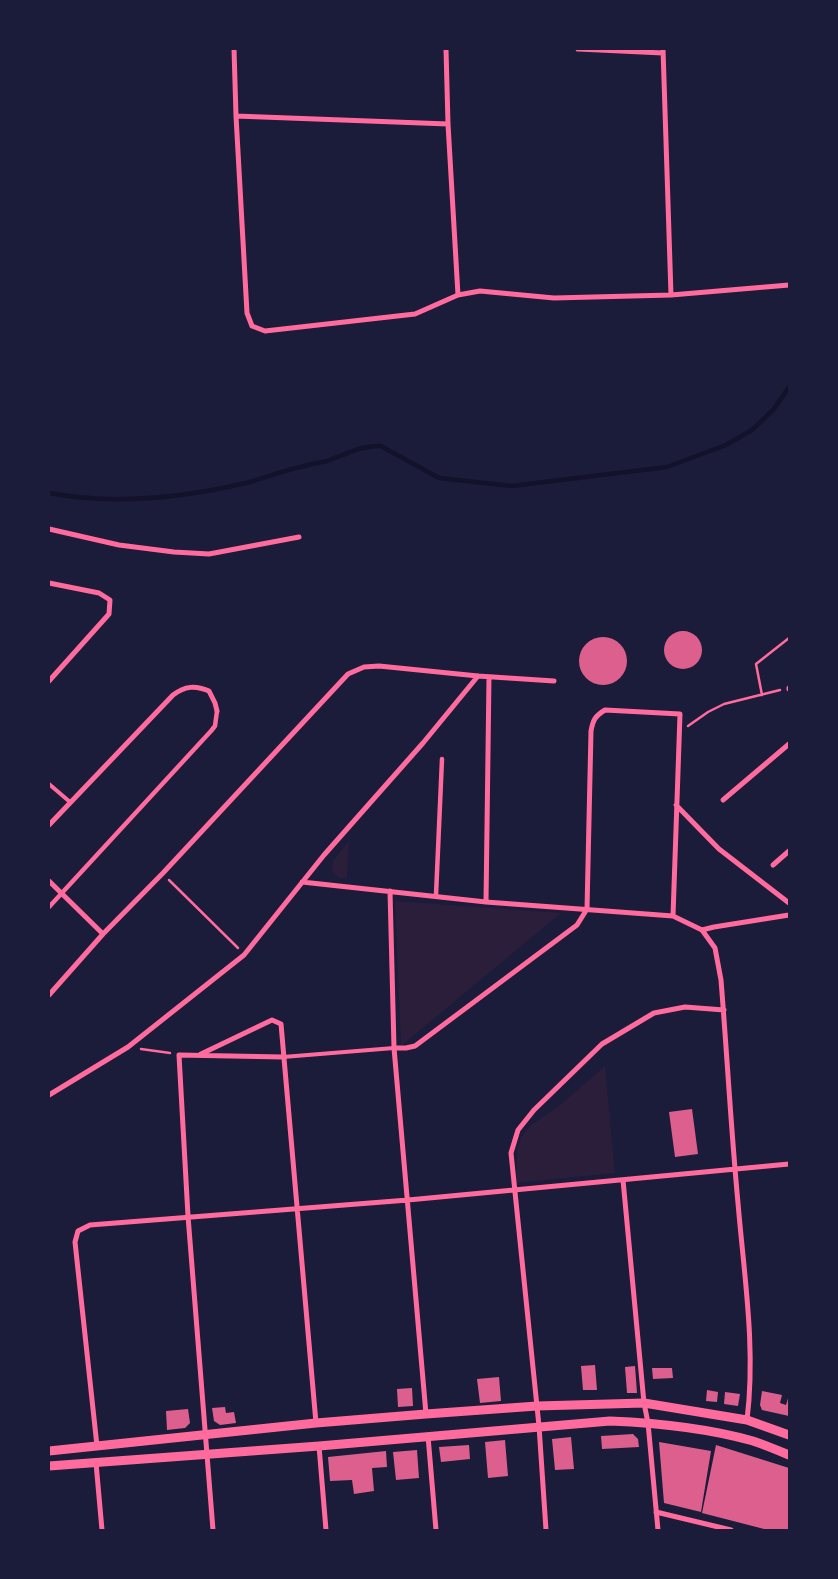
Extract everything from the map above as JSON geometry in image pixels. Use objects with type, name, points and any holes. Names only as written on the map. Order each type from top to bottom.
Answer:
[{"type":"street","points":[[234,49],[247,313],[252,326],[265,331],[415,314],[458,295],[480,291],[554,298],[671,295],[789,285]]},
{"type":"street","points":[[446,49],[448,124],[458,295]]},
{"type":"street","points":[[578,49],[663,51],[671,295]]},
{"type":"street","points":[[236,116],[448,124]]},
{"type":"street","points":[[49,530],[119,545],[174,552],[210,554],[299,537]]},
{"type":"street","points":[[49,583],[98,593],[110,600],[109,614],[49,681]]},
{"type":"street","points":[[49,995],[102,934],[162,873],[348,674],[364,667],[379,666],[478,676],[554,681]]},
{"type":"street","points":[[49,1095],[128,1047],[244,954],[324,855],[422,744],[478,676]]},
{"type":"street","points":[[486,902],[490,677]]},
{"type":"street","points":[[49,825],[173,695],[181,689],[195,686],[209,691],[217,711],[215,726],[212,731],[49,907]]},
{"type":"street","points":[[394,1048],[415,1046],[571,931],[587,909],[593,719],[597,714],[605,710],[680,714],[673,916]]},
{"type":"street","points":[[723,800],[789,744]]},
{"type":"street","points":[[436,896],[442,759]]},
{"type":"street","points":[[676,806],[719,849],[789,903]]},
{"type":"street","points":[[773,865],[789,851]]},
{"type":"street","points":[[49,881],[102,934]]},
{"type":"street","points":[[302,882],[486,902],[673,916],[702,930],[716,948],[724,1010],[735,1170],[751,1354],[751,1388],[747,1420]]},
{"type":"street","points":[[390,891],[394,1048],[426,1414]]},
{"type":"street","points":[[702,930],[714,926],[789,914]]},
{"type":"street","points":[[546,1530],[539,1426],[512,1153],[518,1130],[534,1110],[602,1044],[654,1013],[685,1007],[724,1010]]},
{"type":"street","points":[[199,1055],[272,1020],[281,1024],[316,1423]]},
{"type":"street","points":[[214,1530],[188,1216],[179,1055],[283,1057]]},
{"type":"street","points":[[97,1446],[74,1242],[78,1231],[90,1225],[408,1200],[789,1164]]},
{"type":"street","points":[[623,1180],[658,1530]]},
{"type":"street","points":[[49,1451],[316,1423],[426,1414],[537,1406],[644,1403],[747,1420],[789,1435]]},
{"type":"street","points":[[49,1466],[319,1446],[610,1421],[648,1422],[683,1426],[753,1441],[789,1455]]},
{"type":"street","points":[[428,1436],[436,1530]]},
{"type":"street","points":[[319,1446],[326,1530]]},
{"type":"street","points":[[96,1463],[102,1530]]},
{"type":"street","points":[[656,1512],[731,1530]]},
{"type":"lane","points":[[49,784],[70,802]]},
{"type":"lane","points":[[283,1057],[394,1048]]},
{"type":"path","points":[[762,695],[756,664],[789,638]]},
{"type":"path","points":[[679,732],[708,712],[724,704],[789,688]]},
{"type":"path","points":[[162,873],[244,954]]},
{"type":"path","points":[[128,1047],[179,1055]]},
{"type":"shaded area","points":[[349,841],[347,878],[340,878],[332,872],[333,861]]},
{"type":"shaded area","points":[[395,901],[561,913],[401,1046]]},
{"type":"shaded area","points":[[605,1066],[615,1173],[516,1183],[517,1150],[521,1138],[530,1126],[559,1106]]},
{"type":"building","points":[[683,631],[697,636],[702,650],[697,664],[683,669],[669,664],[664,650],[669,636]]},
{"type":"building","points":[[603,637],[612,639],[620,644],[625,652],[627,661],[625,670],[620,678],[612,683],[603,685],[594,683],[586,678],[581,670],[579,661],[581,652],[586,644],[594,639]]},
{"type":"building","points":[[692,1109],[698,1154],[675,1157],[669,1112]]},
{"type":"building","points":[[595,1365],[597,1390],[583,1390],[581,1366]]},
{"type":"building","points":[[635,1366],[637,1393],[627,1393],[625,1367]]},
{"type":"building","points":[[652,1368],[672,1368],[673,1378],[653,1379]]},
{"type":"building","points":[[499,1377],[501,1401],[480,1403],[477,1379]]},
{"type":"building","points":[[412,1388],[413,1406],[398,1407],[397,1389]]},
{"type":"building","points":[[707,1390],[718,1392],[717,1402],[706,1401]]},
{"type":"building","points":[[762,1391],[782,1395],[780,1403],[786,1405],[789,1395],[789,1416],[762,1410],[760,1405]]},
{"type":"building","points":[[725,1392],[740,1394],[738,1406],[724,1404]]},
{"type":"building","points":[[225,1407],[226,1413],[234,1412],[236,1423],[220,1425],[214,1421],[212,1408]]},
{"type":"building","points":[[188,1409],[190,1423],[185,1428],[167,1430],[166,1411]]},
{"type":"building","points":[[633,1434],[638,1439],[639,1447],[602,1449],[601,1436]]},
{"type":"building","points":[[571,1437],[574,1469],[555,1470],[552,1439]]},
{"type":"building","points":[[505,1440],[508,1476],[488,1478],[485,1442]]},
{"type":"building","points":[[659,1442],[711,1451],[701,1512],[664,1503]]},
{"type":"building","points":[[469,1445],[470,1459],[441,1462],[439,1447]]},
{"type":"building","points":[[716,1445],[789,1468],[789,1530],[768,1530],[702,1513]]},
{"type":"building","points":[[417,1450],[419,1478],[396,1480],[393,1452]]},
{"type":"building","points":[[386,1451],[387,1467],[372,1468],[374,1491],[354,1494],[352,1480],[330,1481],[328,1457]]},
{"type":"waterway","points":[[49,493],[98,499],[148,498],[197,493],[246,483],[374,446],[381,446],[439,478],[512,486],[667,467],[726,445],[752,430],[774,409],[789,387]]}]
